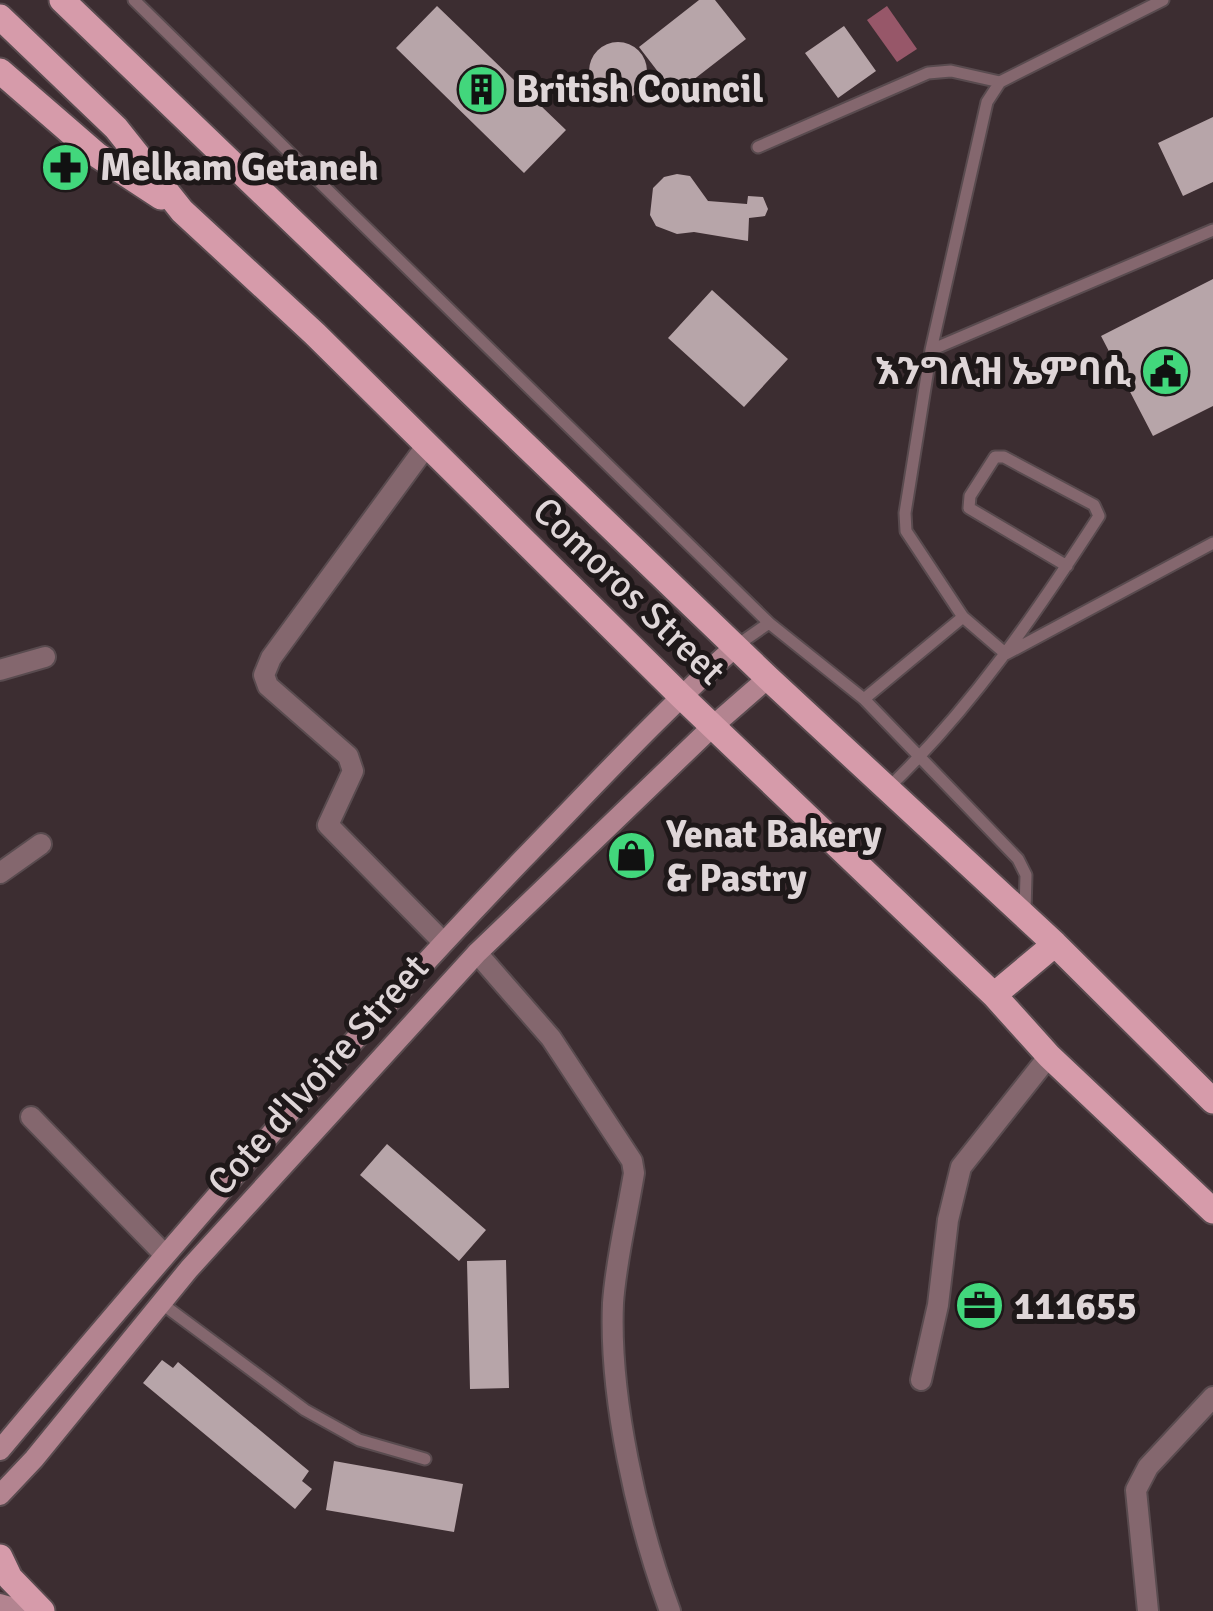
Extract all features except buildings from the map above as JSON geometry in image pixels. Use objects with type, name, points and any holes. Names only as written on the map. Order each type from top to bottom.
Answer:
[{"type":"main road","name":"Comoros Street","points":[[62,0],[768,678],[1055,944],[1213,1101]]},
{"type":"main road","name":"Comoros Street","points":[[0,17],[116,128],[182,211],[1213,1211]]},
{"type":"main road","points":[[0,70],[97,155],[182,211]]},
{"type":"main road","name":"Cote d'Ivoire Street","points":[[0,1450],[164,1254],[443,942],[681,696],[736,646]]},
{"type":"main road","name":"Cote d'Ivoire Street","points":[[0,1495],[161,1302],[477,953],[712,726],[768,678]]},
{"type":"main road","points":[[994,995],[1055,944]]},
{"type":"main road","points":[[0,1557],[10,1578],[42,1611]]},
{"type":"main road","points":[[0,1604],[24,1611]]},
{"type":"street","points":[[426,445],[271,658],[264,675],[268,686],[348,756],[353,770],[328,825],[443,942]]},
{"type":"street","points":[[0,670],[45,657]]},
{"type":"street","points":[[0,873],[40,844]]},
{"type":"street","points":[[477,953],[550,1038],[632,1160],[634,1174],[614,1298],[613,1344],[625,1438],[643,1524],[670,1611]]},
{"type":"street","points":[[921,1380],[938,1305],[948,1220],[962,1167],[1049,1056]]},
{"type":"street","points":[[32,1117],[164,1254]]},
{"type":"street","points":[[1148,1611],[1136,1490],[1148,1466],[1213,1398]]},
{"type":"lane","points":[[134,0],[770,623],[864,699],[1018,859],[1026,876],[1024,916]]},
{"type":"lane","points":[[1006,654],[962,617],[906,531],[905,513],[931,350],[987,102],[1000,82],[1163,0]]},
{"type":"lane","points":[[758,147],[928,73],[951,71],[1000,82]]},
{"type":"lane","points":[[931,350],[1213,230]]},
{"type":"lane","points":[[888,789],[920,758],[1006,654],[1067,566],[1099,516],[1098,509],[1004,457],[995,457],[970,496],[969,508],[1067,566]]},
{"type":"lane","points":[[1006,654],[1213,543]]},
{"type":"lane","points":[[864,699],[962,617]]},
{"type":"lane","points":[[736,646],[770,623]]},
{"type":"lane","points":[[161,1302],[305,1410],[359,1440],[424,1458]]},
{"type":"shaded area","points":[[887,6],[917,49],[897,62],[867,20]]},
{"type":"place","name":"British Council","points":[[481,89]]},
{"type":"place","name":"Melkam Getaneh","points":[[65,167]]},
{"type":"place","name":"እንግሊዝ ኤምባሲ","points":[[1166,371]]},
{"type":"place","name":"Yenat Bakery & Pastry","points":[[631,856]]},
{"type":"place","name":"111655","points":[[979,1306]]}]
